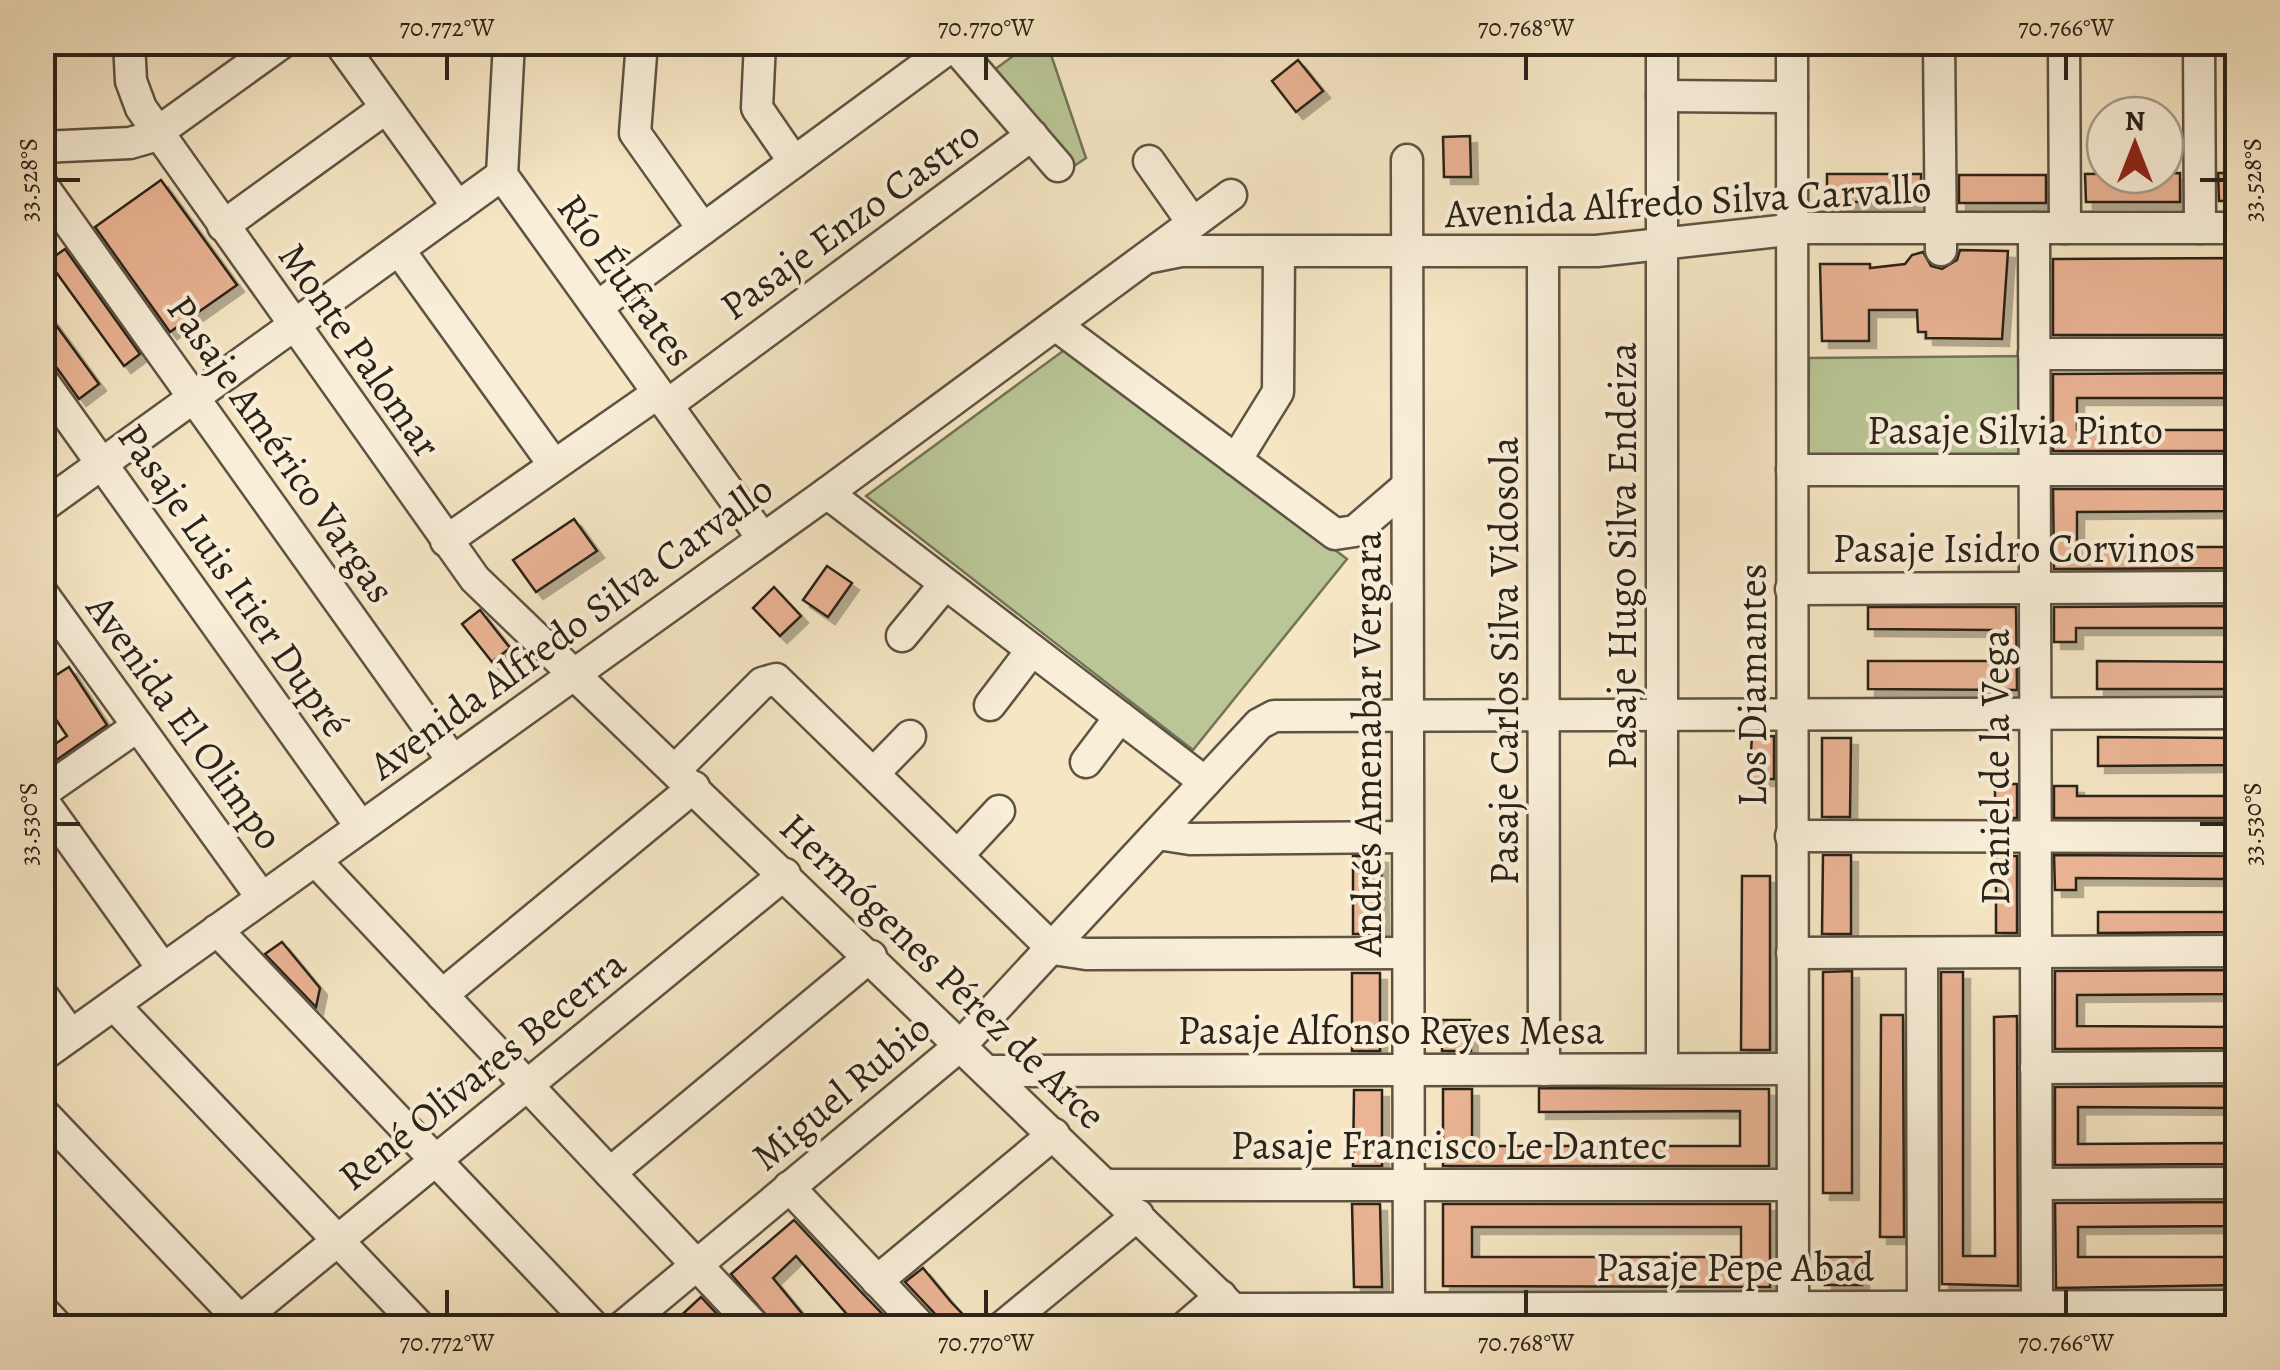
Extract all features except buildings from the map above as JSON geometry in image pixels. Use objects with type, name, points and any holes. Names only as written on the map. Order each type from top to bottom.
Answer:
[{"type":"street","name":"Monte Palomar","points":[[129,42],[133,91],[158,134],[446,541],[475,578],[576,673]]},
{"type":"street","points":[[42,147],[130,144],[158,134],[253,53],[283,42]]},
{"type":"street","points":[[339,42],[458,207]]},
{"type":"street","name":"Río Éufrates","points":[[510,42],[502,175],[763,538]]},
{"type":"street","points":[[642,42],[636,134],[703,229]]},
{"type":"street","points":[[760,42],[758,113],[794,162]]},
{"type":"street","name":"Pasaje Hugo Silva Endeiza","points":[[1662,42],[1662,1069]]},
{"type":"street","name":"Los Diamantes","points":[[1792,42],[1792,1317]]},
{"type":"street","points":[[1939,42],[1941,239]]},
{"type":"street","points":[[2064,42],[2065,228]]},
{"type":"street","points":[[2199,42],[2200,228]]},
{"type":"street","points":[[596,307],[952,44],[1058,166]]},
{"type":"street","points":[[1662,96],[1792,97]]},
{"type":"street","points":[[223,226],[386,108]]},
{"type":"street","name":"Pasaje Enzo Castro","points":[[446,541],[554,466],[662,399],[1032,136]]},
{"type":"street","points":[[1149,160],[1192,222]]},
{"type":"street","name":"Andrés Amenabar Vergara","points":[[1407,160],[1409,1318]]},
{"type":"street","points":[[42,507],[502,175]]},
{"type":"street","name":"Pasaje Américo Vargas","points":[[42,185],[453,761]]},
{"type":"street","name":"Avenida Alfredo Silva Carvallo","points":[[42,1056],[827,494],[1231,195]]},
{"type":"street","name":"Avenida Alfredo Silva Carvallo","points":[[1144,260],[1180,252],[1543,252],[1662,246],[1792,229],[1941,239],[2034,228],[2238,228]]},
{"type":"street","name":"Daniel de la Vega","points":[[2034,228],[2037,1306]]},
{"type":"street","points":[[399,250],[554,466]]},
{"type":"street","points":[[1236,460],[1278,392],[1279,252]]},
{"type":"street","name":"Pasaje Carlos Silva Vidosola","points":[[1543,252],[1544,1070]]},
{"type":"street","points":[[1057,326],[1340,536],[1355,531],[1406,487]]},
{"type":"street","points":[[2034,354],[2238,354]]},
{"type":"street","name":"Pasaje Luis Itier Dupré","points":[[42,380],[361,827]]},
{"type":"street","name":"Pasaje Silvia Pinto","points":[[1792,470],[2238,470]]},
{"type":"street","points":[[827,494],[1205,782]]},
{"type":"street","points":[[902,636],[946,584]]},
{"type":"street","name":"Pasaje Isidro Corvinos","points":[[1792,588],[2238,587]]},
{"type":"street","name":"Avenida El Olimpo","points":[[42,593],[262,898]]},
{"type":"street","points":[[990,705],[1032,650]]},
{"type":"street","name":"Hermógenes Pérez de Arce","points":[[576,673],[1236,1311]]},
{"type":"street","points":[[442,995],[685,778],[762,683],[772,679],[781,681],[1053,949],[1086,954],[1407,954]]},
{"type":"street","points":[[1406,714],[2238,713]]},
{"type":"street","name":"Miguel Rubio","points":[[621,1328],[962,1044],[1259,724],[1286,714],[1406,714]]},
{"type":"street","points":[[1086,762],[1120,717]]},
{"type":"street","points":[[138,726],[42,796],[163,969]]},
{"type":"street","points":[[874,773],[910,736]]},
{"type":"street","points":[[958,856],[1000,811]]},
{"type":"street","points":[[1158,834],[1190,839],[1407,838]]},
{"type":"street","points":[[1792,836],[2238,837]]},
{"type":"street","points":[[315,860],[756,1328]]},
{"type":"street","name":"René Olivares Becerra","points":[[235,1324],[785,874]]},
{"type":"street","points":[[217,930],[594,1328]]},
{"type":"street","points":[[1792,953],[2238,951]]},
{"type":"street","points":[[1922,952],[1924,1307]]},
{"type":"street","points":[[610,1173],[870,956]]},
{"type":"street","points":[[42,995],[71,1035]]},
{"type":"street","points":[[114,1005],[420,1327]]},
{"type":"street","points":[[2036,1068],[2238,1067]]},
{"type":"street","name":"Pasaje Alfonso Reyes Mesa","points":[[990,1071],[1792,1069]]},
{"type":"street","points":[[42,1112],[235,1324]]},
{"type":"street","points":[[877,1281],[1054,1134]]},
{"type":"street","points":[[2036,1184],[2238,1182]]},
{"type":"street","name":"Pasaje Francisco Le Dantec","points":[[1106,1185],[1792,1184]]},
{"type":"street","points":[[789,1188],[922,1328]]},
{"type":"street","points":[[1000,1328],[1138,1215]]},
{"type":"street","name":"Pasaje Pepe Abad","points":[[1236,1311],[1409,1318],[1792,1317],[1924,1307],[2238,1306]]},
{"type":"street","points":[[42,1310],[59,1328]]},
{"type":"street","points":[[1184,1328],[1236,1311]]},
{"type":"green space","points":[[1031,43],[1047,43],[1086,158],[1074,166],[994,70]]},
{"type":"green space","points":[[1067,348],[1347,559],[1193,750],[866,496]]},
{"type":"green space","points":[[2029,356],[2028,464],[1808,464],[1809,358]]},
{"type":"green space","points":[[1286,1320],[1396,1321],[1396,1327],[1279,1328]]}]
